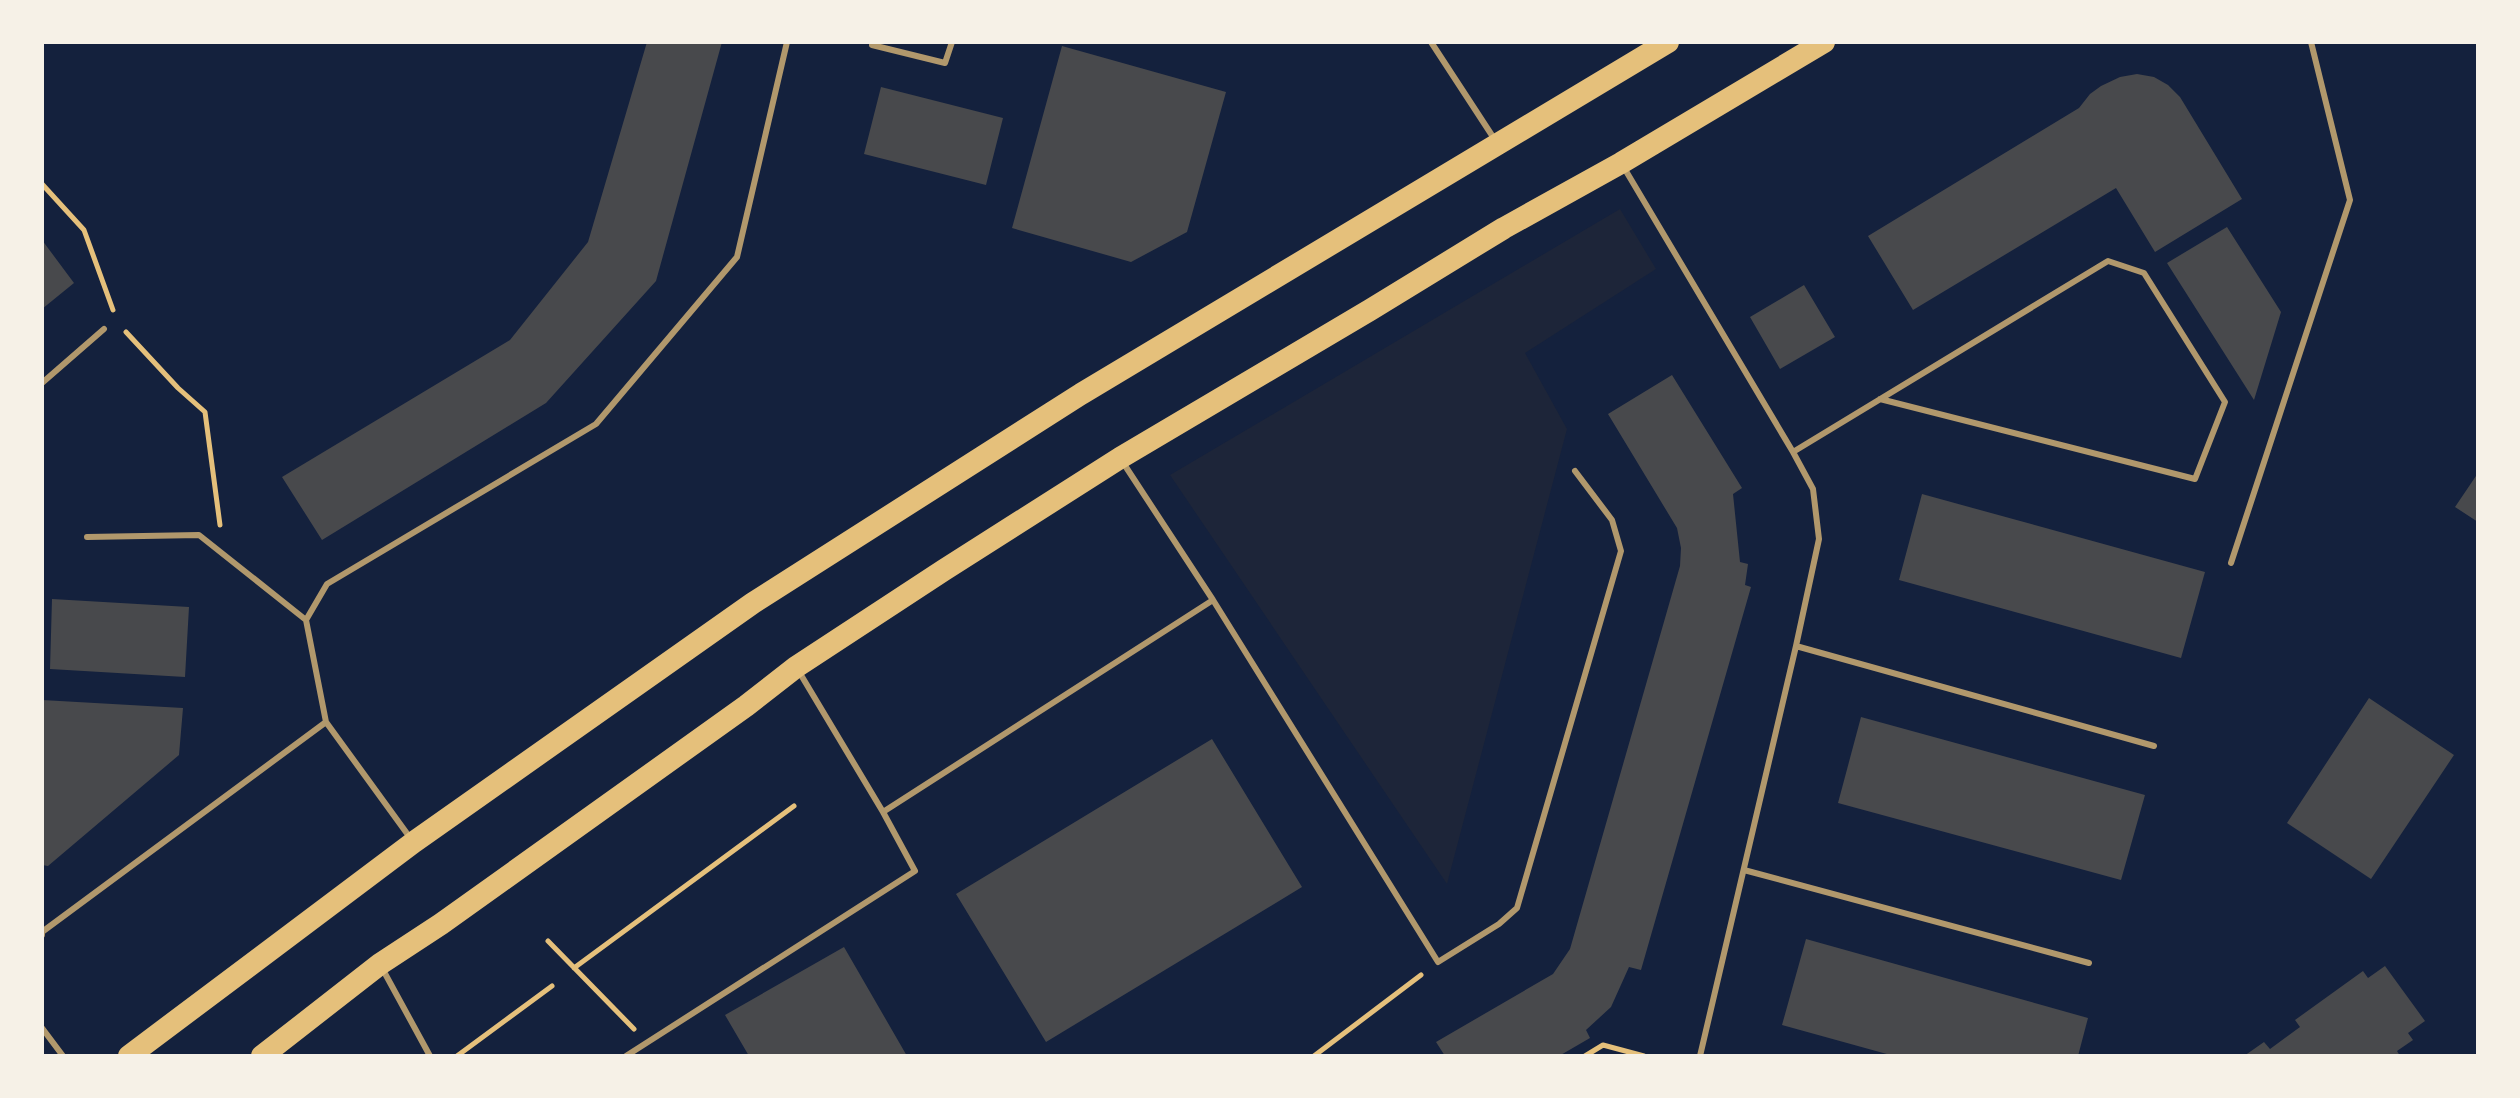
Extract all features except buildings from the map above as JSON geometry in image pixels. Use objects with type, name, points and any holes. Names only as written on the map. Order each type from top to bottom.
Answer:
[{"type":"highway","points":[[129,1056],[414,842],[753,603],[1081,394],[1668,42]]},
{"type":"highway","points":[[262,1056],[380,964],[441,924],[796,667],[1120,458],[1504,228],[1621,163],[1824,42]]},
{"type":"lane","points":[[306,620],[327,584],[596,424],[737,257],[787,42]]},
{"type":"lane","points":[[872,45],[945,63],[952,42]]},
{"type":"lane","points":[[1431,42],[1497,143]]},
{"type":"lane","points":[[2231,563],[2350,200],[2311,42]]},
{"type":"lane","points":[[1621,163],[1813,489],[1819,539],[1700,1056]]},
{"type":"lane","points":[[1793,452],[1880,399],[2108,261],[2144,273],[2225,402],[2195,479],[1880,399]]},
{"type":"lane","points":[[42,383],[104,329]]},
{"type":"lane","points":[[1120,458],[1213,600],[1438,962],[1499,924],[1517,908],[1621,551],[1612,520],[1575,471]]},
{"type":"lane","points":[[87,537],[199,535],[306,620],[326,722],[414,842]]},
{"type":"lane","points":[[883,812],[1213,600]]},
{"type":"lane","points":[[1796,646],[2154,746]]},
{"type":"lane","points":[[626,1056],[915,871],[796,667]]},
{"type":"lane","points":[[42,935],[326,722]]},
{"type":"lane","points":[[1744,870],[2089,963]]},
{"type":"lane","points":[[380,964],[430,1056]]},
{"type":"lane","points":[[42,1028],[63,1056]]},
{"type":"path","points":[[42,184],[84,230],[117,321],[178,388],[205,412],[225,556]]},
{"type":"path","points":[[574,968],[794,806]]},
{"type":"path","points":[[548,941],[647,1042]]},
{"type":"path","points":[[1314,1056],[1438,962]]},
{"type":"path","points":[[457,1056],[552,986]]},
{"type":"path","points":[[1585,1056],[1603,1045],[1644,1056]]},
{"type":"shaded area","points":[[1620,209],[1656,269],[1525,353],[1567,429],[1447,884],[1170,475]]}]
